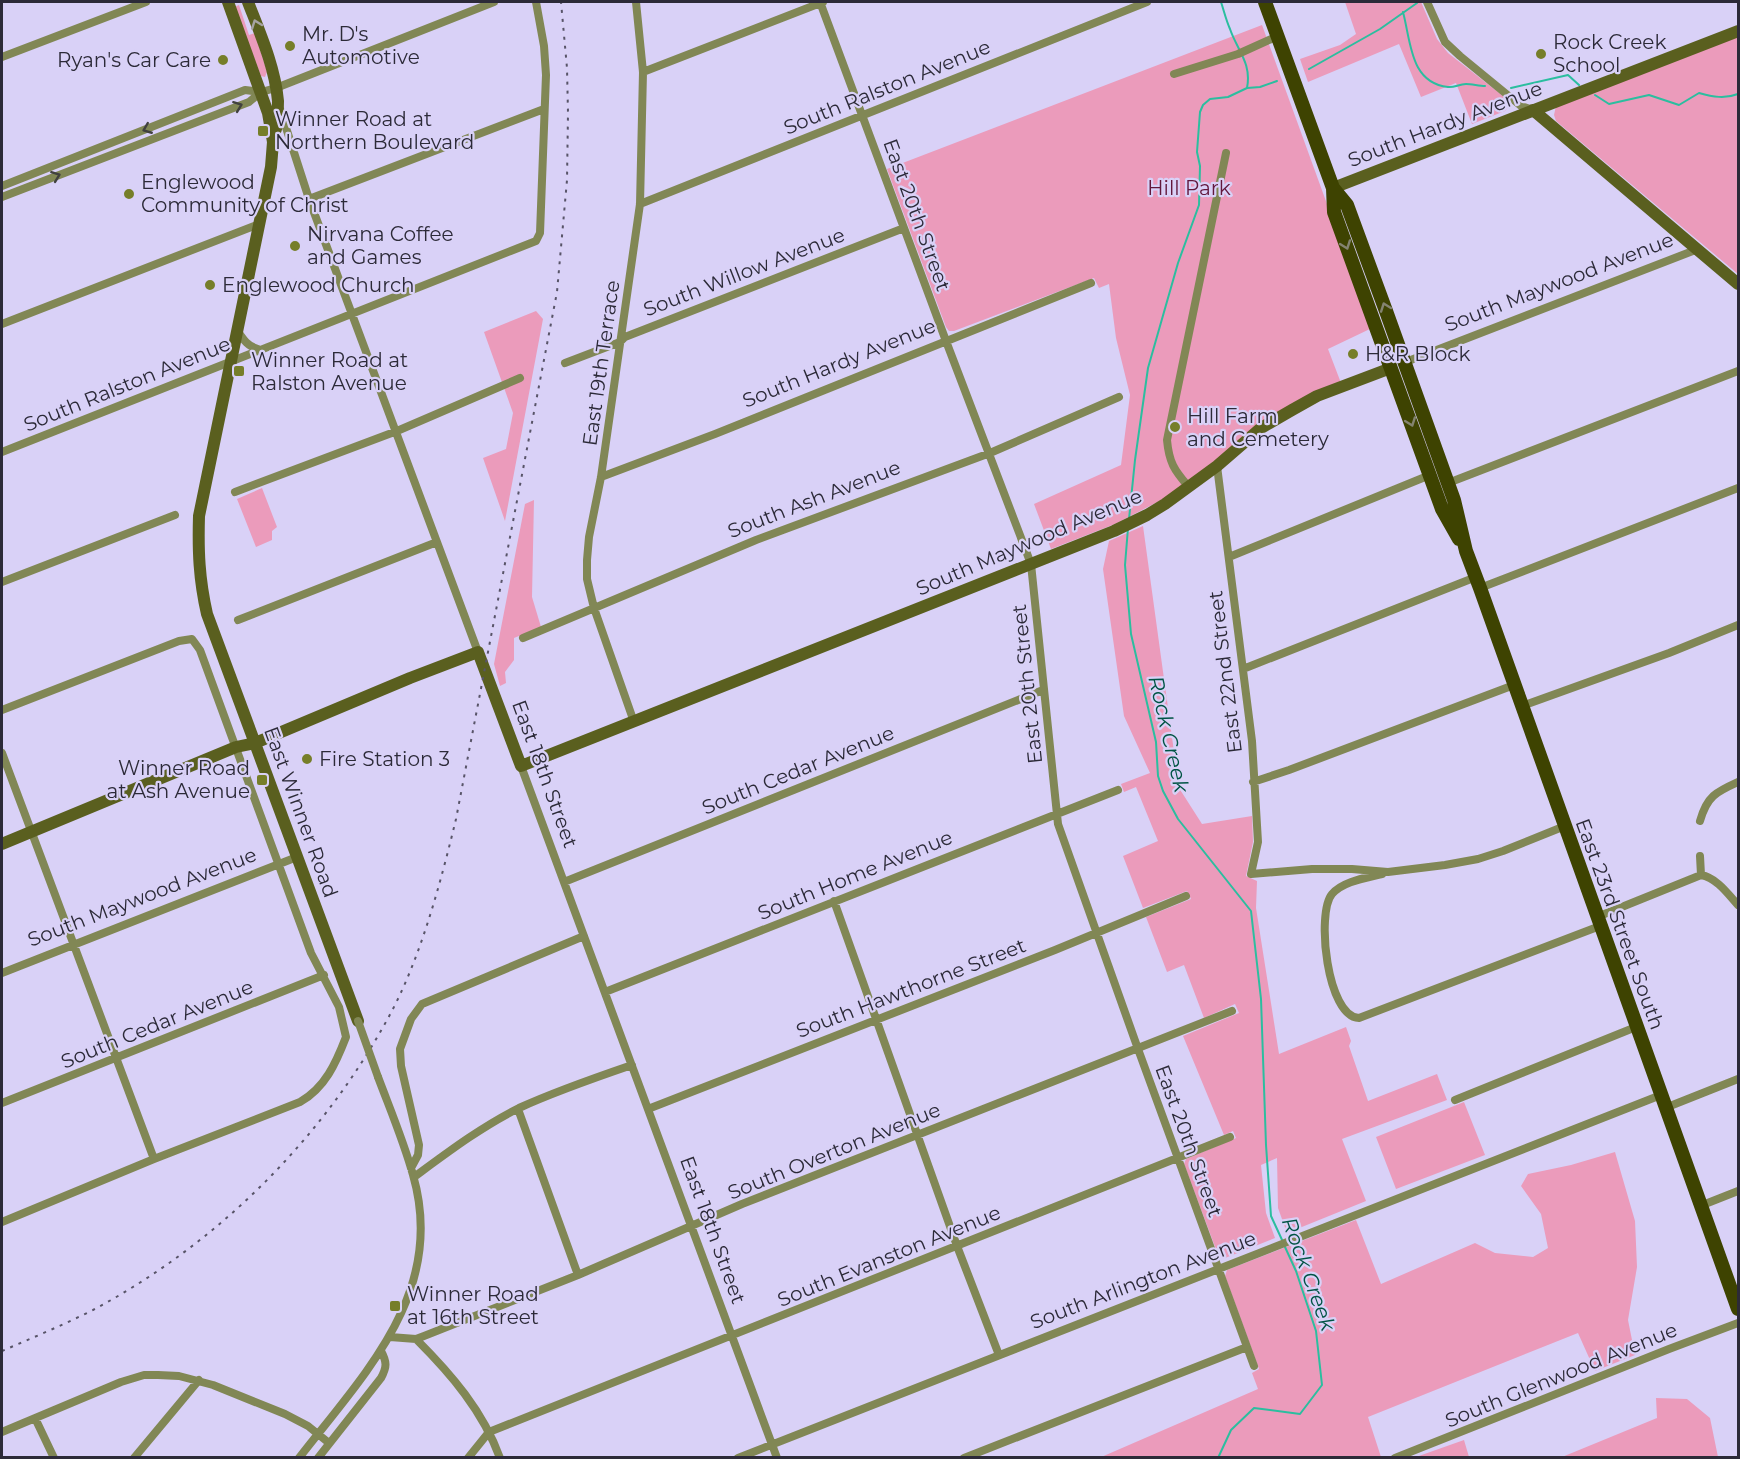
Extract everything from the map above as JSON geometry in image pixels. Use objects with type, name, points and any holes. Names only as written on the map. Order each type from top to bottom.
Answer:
[{"type":"main road","name":"East 23rd Street South","points":[[1265,2],[1333,188],[1334,212],[1448,483],[1466,551],[1738,1309]]},
{"type":"main road","name":"East 23rd Street South","points":[[1398,365],[1430,476],[1442,509],[1466,551]]},
{"type":"street","points":[[2,57],[146,2]]},
{"type":"street","name":"East Winner Road","points":[[228,2],[268,113],[273,141],[271,167],[199,516],[197,561],[201,590],[207,614],[412,1172],[421,1219],[418,1260],[407,1303],[390,1337],[299,1458]]},
{"type":"street","name":"East Winner Road","points":[[248,2],[267,54],[276,88],[278,103],[276,135],[273,141]]},
{"type":"street","points":[[2,186],[245,90],[261,92],[276,88],[494,2]]},
{"type":"street","points":[[309,199],[544,110],[546,75],[544,46],[536,2]]},
{"type":"street","name":"East 19th Terrace","points":[[634,722],[594,608],[587,579],[587,560],[640,204],[643,72],[636,2]]},
{"type":"street","points":[[643,72],[821,2]]},
{"type":"street","name":"East 20th Street","points":[[821,2],[1031,564],[1058,824],[1095,933],[1254,1366]]},
{"type":"street","name":"South Ralston Avenue","points":[[640,204],[1147,2]]},
{"type":"street","points":[[1427,2],[1445,42],[1460,56],[1521,105],[1533,110],[1738,284]]},
{"type":"street","name":"South Hardy Avenue","points":[[1333,188],[1738,31]]},
{"type":"street","points":[[1174,74],[1241,52],[1278,36]]},
{"type":"street","points":[[2,196],[249,102],[261,92]]},
{"type":"street","name":"East 18th Street","points":[[278,103],[309,199],[777,1458]]},
{"type":"street","name":"South Ralston Avenue","points":[[2,452],[533,243],[540,233],[544,110]]},
{"type":"street","points":[[180,116],[185,127]]},
{"type":"street","points":[[1188,486],[1174,470],[1167,440],[1226,153]]},
{"type":"street","points":[[73,158],[77,168]]},
{"type":"street","points":[[2,324],[259,224]]},
{"type":"street","name":"South Willow Avenue","points":[[565,363],[620,342],[625,337],[904,228]]},
{"type":"street","name":"South Maywood Avenue","points":[[521,766],[1114,531],[1147,515],[1217,466],[1262,428],[1317,396],[1698,249]]},
{"type":"street","name":"South Hardy Avenue","points":[[601,477],[715,434],[1091,283]]},
{"type":"street","points":[[237,330],[246,343],[258,350]]},
{"type":"street","points":[[1448,483],[1738,371]]},
{"type":"street","points":[[235,492],[397,431],[520,378]]},
{"type":"street","name":"South Ash Avenue","points":[[523,638],[756,540],[990,453],[1119,397]]},
{"type":"street","name":"East 22nd Street","points":[[1217,466],[1252,741],[1258,842],[1251,874],[1312,869],[1388,872]]},
{"type":"street","points":[[1229,557],[1430,476]]},
{"type":"street","points":[[1243,669],[1738,488]]},
{"type":"street","points":[[2,582],[175,515]]},
{"type":"street","points":[[238,620],[437,542]]},
{"type":"street","points":[[1522,706],[1738,625]]},
{"type":"street","points":[[2,710],[179,641],[192,639],[200,650],[311,953],[339,1007],[346,1037],[339,1056],[313,1095],[2,1222]]},
{"type":"street","points":[[2,844],[236,747],[255,743],[478,652]]},
{"type":"street","points":[[1253,782],[1514,685]]},
{"type":"street","name":"South Cedar Avenue","points":[[564,882],[1043,690]]},
{"type":"street","points":[[2,753],[154,1159]]},
{"type":"street","points":[[1700,820],[1704,807],[1711,797],[1738,782]]},
{"type":"street","name":"South Home Avenue","points":[[605,992],[1118,790]]},
{"type":"street","points":[[1565,826],[1478,859],[1388,872],[1337,889],[1329,897],[1326,912],[1328,971],[1333,988],[1347,1014],[1359,1018],[1599,921],[1701,875],[1708,876],[1738,905]]},
{"type":"street","points":[[1700,856],[1701,875]]},
{"type":"street","name":"South Maywood Avenue","points":[[2,973],[297,857]]},
{"type":"street","name":"South Hawthorne Street","points":[[648,1109],[1186,896]]},
{"type":"street","points":[[834,901],[957,1246],[999,1355]]},
{"type":"street","points":[[412,1172],[419,1145],[401,1066],[400,1049],[404,1034],[416,1012],[422,1004],[584,936]]},
{"type":"street","name":"South Cedar Avenue","points":[[2,1103],[324,975]]},
{"type":"street","name":"South Overton Avenue","points":[[416,1339],[578,1275],[742,1204],[1232,1011]]},
{"type":"street","points":[[1455,1100],[1636,1027]]},
{"type":"street","points":[[412,1172],[518,1109],[554,1093],[632,1065]]},
{"type":"street","name":"South Arlington Avenue","points":[[738,1458],[1299,1237],[1663,1102],[1738,1079]]},
{"type":"street","points":[[518,1109],[578,1275]]},
{"type":"street","name":"South Evanston Avenue","points":[[468,1458],[489,1432],[1230,1137]]},
{"type":"street","points":[[1700,1206],[1738,1191]]},
{"type":"street","name":"South Glenwood Avenue","points":[[1395,1458],[1738,1323]]},
{"type":"street","points":[[390,1337],[416,1339],[456,1382],[489,1432],[500,1458]]},
{"type":"street","points":[[964,1458],[1247,1347]]},
{"type":"street","points":[[318,1458],[387,1368],[381,1351]]},
{"type":"street","points":[[2,1432],[121,1382],[144,1376],[179,1376],[199,1380],[285,1414],[318,1433],[329,1443]]},
{"type":"street","points":[[134,1458],[199,1380]]},
{"type":"street","points":[[35,1418],[54,1458]]},
{"type":"green space","points":[[1345,2],[1421,2],[1437,39],[1448,53],[1503,96],[1509,106],[1505,111],[1472,124],[1456,83],[1421,97],[1399,44],[1308,82],[1300,59],[1340,45],[1356,34]]},
{"type":"green space","points":[[239,5],[249,35],[255,33],[267,72],[265,77],[261,76],[234,7]]},
{"type":"green space","name":"Hill Park","points":[[1262,25],[1372,328],[1328,349],[1341,383],[1309,397],[1171,495],[1115,524],[1051,549],[1034,504],[1121,465],[1130,395],[1116,338],[1109,284],[1099,288],[1094,278],[949,331],[887,169]]},
{"type":"green space","points":[[1738,36],[1738,274],[1556,121],[1554,115],[1556,106]]},
{"type":"green space","points":[[536,311],[543,319],[505,521],[483,458],[506,449],[513,413],[484,332]]},
{"type":"green space","points":[[262,488],[277,527],[272,531],[272,540],[256,547],[237,499]]},
{"type":"green space","points":[[534,500],[532,597],[541,627],[514,638],[514,660],[505,672],[506,683],[500,686],[494,664],[525,504]]},
{"type":"green space","points":[[1143,526],[1179,788],[1202,824],[1252,816],[1253,842],[1246,876],[1257,881],[1256,908],[1279,1054],[1346,1027],[1351,1041],[1349,1046],[1368,1101],[1437,1074],[1447,1100],[1342,1139],[1366,1201],[1287,1233],[1278,1208],[1277,1158],[1261,1165],[1266,1213],[1275,1238],[1225,1258],[1221,1258],[1217,1252],[1184,1164],[1186,1159],[1236,1138],[1233,1131],[1224,1135],[1183,1036],[1239,1013],[1235,1004],[1204,1018],[1184,965],[1167,972],[1146,917],[1191,899],[1187,891],[1143,908],[1123,856],[1158,841],[1136,787],[1124,792],[1121,784],[1150,773],[1124,716],[1103,569],[1109,541]]},
{"type":"green space","points":[[1464,1102],[1485,1155],[1396,1189],[1376,1137]]},
{"type":"green space","points":[[1615,1152],[1635,1221],[1637,1267],[1628,1320],[1635,1355],[1595,1371],[1578,1333],[1368,1417],[1381,1457],[1099,1458],[1258,1389],[1252,1373],[1259,1369],[1225,1276],[1227,1270],[1356,1220],[1381,1284],[1475,1243],[1495,1253],[1533,1257],[1548,1248],[1541,1214],[1521,1186],[1528,1174],[1571,1165]]},
{"type":"green space","points":[[1656,1398],[1687,1399],[1710,1418],[1718,1457],[1562,1457],[1657,1418]]},
{"type":"green space","points":[[1464,1440],[1469,1457],[1416,1457]]},
{"type":"waterway","points":[[1221,2],[1233,37],[1246,64],[1247,88]]},
{"type":"waterway","name":"Rock Creek","points":[[1309,69],[1380,29],[1417,3]]},
{"type":"waterway","points":[[1403,12],[1414,59],[1426,78],[1435,84],[1448,87],[1466,84],[1485,86]]},
{"type":"waterway","points":[[1511,88],[1568,75],[1579,85]]},
{"type":"waterway","name":"Rock Creek","points":[[1129,519],[1148,368],[1178,263],[1199,205],[1200,166],[1197,152],[1200,112],[1203,105],[1210,99],[1228,97],[1247,88],[1260,87],[1277,81]]},
{"type":"waterway","points":[[1595,95],[1609,104],[1649,95],[1679,105],[1699,93],[1719,97],[1738,94]]},
{"type":"waterway","name":"Rock Creek","points":[[1128,528],[1125,565],[1131,634],[1156,742],[1158,776],[1178,819],[1251,911],[1261,999],[1271,1216],[1283,1242]]},
{"type":"waterway","name":"Rock Creek","points":[[1218,1458],[1231,1430],[1254,1408],[1300,1414],[1322,1385],[1316,1331],[1296,1271],[1285,1247]]},
{"type":"railway","points":[[2,1351],[93,1310],[138,1284],[222,1222],[261,1186],[330,1108],[360,1065],[387,1020],[409,973],[436,896],[456,819],[557,292],[567,180],[568,113],[567,68],[561,2]]},
{"type":"place","name":"Mr. D's Automotive","points":[[290,46]]},
{"type":"place","name":"Rock Creek School","points":[[1541,54]]},
{"type":"place","name":"Ryan's Car Care","points":[[223,60]]},
{"type":"place","name":"Winner Road at Northern Boulevard","points":[[263,131]]},
{"type":"place","name":"Englewood Community of Christ","points":[[129,194]]},
{"type":"place","name":"Nirvana Coffee and Games","points":[[295,246]]},
{"type":"place","name":"Englewood Church","points":[[210,285]]},
{"type":"place","name":"H&R Block","points":[[1353,354]]},
{"type":"place","name":"Winner Road at Ralston Avenue","points":[[239,371]]},
{"type":"place","name":"Hill Farm and Cemetery","points":[[1175,427]]},
{"type":"place","name":"Fire Station 3","points":[[307,759]]},
{"type":"place","name":"Winner Road at Ash Avenue","points":[[262,780]]},
{"type":"place","name":"Winner Road at 16th Street","points":[[395,1306]]}]
